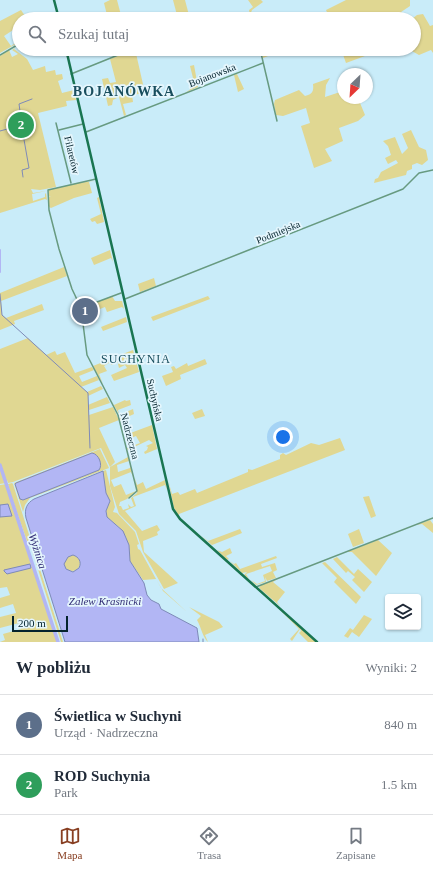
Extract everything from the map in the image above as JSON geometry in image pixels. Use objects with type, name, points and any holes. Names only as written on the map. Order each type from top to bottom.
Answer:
[{"type":"street","points":[[54,0],[57,12]]},
{"type":"street","points":[[0,55],[12,48]]},
{"type":"street","points":[[68,56],[96,179],[71,183]]},
{"type":"street","points":[[72,74],[116,56]]},
{"type":"street","points":[[262,56],[277,121]]},
{"type":"street","name":"Bojanowska","points":[[85,132],[263,63]]},
{"type":"street","name":"Filaretów","points":[[56,123],[59,130],[71,183]]},
{"type":"street","name":"Filaretów","points":[[59,130],[83,124]]},
{"type":"street","name":"Podmiejska","points":[[123,299],[403,189],[419,173],[433,170]]},
{"type":"street","name":"Suchyńska","points":[[96,179],[121,293],[173,509],[178,517],[256,587]]},
{"type":"street","name":"Nadrzeczna","points":[[71,183],[47,190],[49,210],[65,267],[75,297],[81,308],[87,354],[118,415],[124,435],[137,491],[129,498]]},
{"type":"street","points":[[81,308],[121,293]]},
{"type":"street","points":[[317,642],[256,587],[433,518]]},
{"type":"shaded area","points":[[110,0],[117,0],[120,12],[106,12],[104,3]]},
{"type":"shaded area","points":[[173,0],[185,0],[188,12],[176,12]]},
{"type":"shaded area","points":[[248,0],[261,0],[263,2],[249,12],[249,10],[253,7]]},
{"type":"shaded area","points":[[346,0],[410,0],[410,6],[401,12],[327,12],[326,10]]},
{"type":"shaded area","points":[[421,14],[423,14],[430,26],[433,25],[433,53],[431,50],[421,54]]},
{"type":"shaded area","points":[[12,15],[12,31],[4,36],[12,46],[0,53],[0,21]]},
{"type":"shaded area","points":[[9,50],[12,57],[23,56],[27,59],[33,70],[45,66],[46,72],[55,70],[56,75],[62,74],[63,79],[58,81],[62,93],[74,90],[76,100],[66,101],[67,106],[38,113],[56,187],[40,190],[31,189],[33,193],[46,191],[32,194],[33,201],[45,197],[46,193],[47,200],[45,199],[0,213],[0,56]]},
{"type":"shaded area","points":[[118,56],[137,56],[145,93],[132,95],[133,102],[123,104],[126,115],[124,116],[119,97],[113,100],[112,105],[108,106],[102,79],[108,78],[110,83],[116,82],[110,59]]},
{"type":"shaded area","points":[[344,56],[365,56],[346,63]]},
{"type":"shaded area","points":[[194,65],[198,87],[185,93],[195,86],[190,66]]},
{"type":"shaded area","points":[[237,74],[244,89],[238,92],[234,75]]},
{"type":"shaded area","points":[[330,78],[326,85],[325,97],[337,93],[337,104],[360,104],[365,115],[358,121],[339,128],[343,141],[325,149],[332,161],[314,168],[301,126],[310,123],[306,108],[283,116],[276,115],[274,104],[275,100],[299,90],[305,96],[309,94],[313,91],[313,84]]},
{"type":"shaded area","points":[[411,130],[419,147],[426,150],[428,160],[422,165],[417,163],[412,165],[412,169],[407,171],[406,175],[374,183],[375,179],[378,178],[381,172],[398,163],[396,160],[388,164],[385,158],[391,155],[388,146],[383,141],[395,137],[402,154],[408,148],[402,134]]},
{"type":"shaded area","points":[[95,181],[89,182],[92,193],[74,198],[51,208],[49,207],[48,197],[51,196],[49,196],[48,190],[77,183]]},
{"type":"shaded area","points":[[99,197],[104,222],[97,224],[95,221],[92,222],[90,219],[101,214],[97,198]]},
{"type":"shaded area","points":[[110,250],[113,262],[111,258],[94,265],[91,258]]},
{"type":"shaded area","points":[[64,267],[67,276],[1,301],[2,315],[6,318],[42,304],[44,310],[14,321],[15,324],[0,330],[0,293]]},
{"type":"shaded area","points":[[154,278],[156,286],[140,292],[138,284]]},
{"type":"shaded area","points":[[112,296],[115,301],[122,301],[124,309],[122,307],[107,312],[105,307],[90,313],[86,306]]},
{"type":"shaded area","points":[[208,296],[210,299],[153,321],[151,317]]},
{"type":"shaded area","points":[[126,317],[127,322],[103,331],[101,327]]},
{"type":"shaded area","points":[[28,338],[46,355],[55,351],[57,355],[65,352],[75,373],[92,367],[94,370],[79,376],[82,382],[97,376],[99,380],[81,387],[87,392],[101,386],[103,389],[88,396],[88,405],[107,397],[110,403],[89,410],[89,415],[113,407],[119,420],[99,428],[115,462],[110,467],[101,448],[13,482],[8,483],[7,480],[6,483],[0,484],[0,349]]},
{"type":"shaded area","points":[[133,350],[139,372],[114,381],[111,375],[127,368],[125,365],[119,368],[118,364],[121,361],[111,365],[111,363],[116,361],[115,357]]},
{"type":"shaded area","points":[[205,359],[207,364],[180,375],[181,379],[166,386],[162,376],[173,372],[171,367],[174,366],[176,369],[187,363],[188,366]]},
{"type":"shaded area","points":[[108,360],[109,363],[104,366],[107,371],[99,374],[103,384],[93,366]]},
{"type":"shaded area","points":[[109,397],[114,405],[125,400],[130,400],[131,405],[118,410],[119,414]]},
{"type":"shaded area","points":[[133,409],[134,414],[121,420],[122,426],[119,415]]},
{"type":"shaded area","points":[[202,409],[205,416],[195,419],[192,413]]},
{"type":"shaded area","points":[[152,425],[157,449],[145,454],[144,452],[148,447],[146,446],[153,443],[149,440],[128,450],[127,448],[140,443],[136,436],[126,440],[125,435]]},
{"type":"shaded area","points":[[340,438],[345,450],[179,514],[179,516],[174,508],[168,480],[172,494],[178,492],[180,495],[195,489],[197,493],[248,472],[248,469],[252,470],[280,459],[280,455],[283,453],[286,455],[311,443],[319,445]]},
{"type":"shaded area","points":[[100,449],[109,468],[30,498],[25,505],[23,512],[14,483]]},
{"type":"shaded area","points":[[128,457],[129,461],[117,465],[118,472],[130,468],[130,464],[133,477],[131,472],[111,480],[114,487],[121,484],[126,495],[136,491],[127,499],[120,502],[119,506],[121,506],[123,510],[129,508],[128,504],[131,507],[134,506],[131,498],[137,493],[135,478],[137,485],[143,482],[146,489],[165,480],[167,490],[165,485],[133,497],[136,506],[125,511],[142,531],[157,525],[160,530],[157,532],[158,535],[143,541],[144,552],[178,583],[164,589],[143,552],[136,531],[119,514],[110,486],[110,467]]},
{"type":"shaded area","points":[[106,470],[115,507],[113,512],[117,513],[135,532],[139,544],[137,545],[138,549],[140,550],[155,579],[143,580],[130,561],[126,537],[119,527],[107,517],[106,511],[110,501],[106,494],[103,471]]},
{"type":"shaded area","points":[[12,483],[63,642],[61,642],[30,544],[28,544],[10,492],[8,484]]},
{"type":"shaded area","points":[[7,484],[58,642],[0,642],[5,640],[3,634],[21,629],[19,623],[0,628],[0,617],[16,613],[13,604],[0,608],[0,598],[10,595],[7,587],[0,588],[0,485]]},
{"type":"shaded area","points":[[369,496],[376,516],[371,518],[363,497]]},
{"type":"shaded area","points":[[430,520],[433,524],[433,533],[422,524],[416,525]]},
{"type":"shaded area","points":[[240,529],[242,533],[212,545],[200,535],[208,541]]},
{"type":"shaded area","points":[[359,529],[364,543],[353,547],[348,534]]},
{"type":"shaded area","points":[[378,540],[392,553],[376,576],[352,552],[347,552]]},
{"type":"shaded area","points":[[230,548],[232,553],[226,556],[229,559],[227,560],[217,550],[222,552]]},
{"type":"shaded area","points":[[69,555],[75,555],[80,560],[78,569],[75,571],[69,571],[64,566],[64,560]]},
{"type":"shaded area","points":[[276,556],[277,558],[261,564],[262,567],[275,563],[277,570],[273,572],[276,578],[267,581],[265,577],[266,582],[256,585],[251,580],[257,584],[265,581],[263,575],[272,571],[270,566],[246,574],[249,579],[244,575],[247,572],[242,573],[230,561],[234,564],[236,563],[240,569]]},
{"type":"shaded area","points":[[337,557],[354,574],[358,569],[372,582],[364,592],[352,580],[355,577],[348,571],[346,573],[333,559]]},
{"type":"shaded area","points":[[325,562],[361,597],[356,604],[334,582],[337,578],[322,563]]},
{"type":"shaded area","points":[[279,578],[273,582],[285,592],[277,602],[280,606],[259,588],[261,585]]},
{"type":"shaded area","points":[[162,588],[187,612],[163,591]]},
{"type":"shaded area","points":[[275,605],[316,642],[308,642],[299,633],[301,631],[300,629],[292,641],[290,639],[299,629]]},
{"type":"shaded area","points":[[189,607],[219,622],[223,627],[205,635],[208,642],[197,620],[201,616]]},
{"type":"shaded area","points":[[364,615],[372,619],[359,637],[352,632],[348,638],[344,636],[350,628],[353,630]]},
{"type":"water","points":[[92,453],[97,455],[100,460],[101,465],[99,470],[23,500],[20,499],[15,484],[16,483]]},
{"type":"water","name":"Zalew Kraśnicki","points":[[103,471],[106,493],[110,501],[106,511],[107,517],[123,531],[129,545],[130,561],[144,583],[147,595],[151,600],[159,604],[161,609],[197,628],[199,642],[65,642],[26,518],[25,512],[27,507],[34,499]],"holes":[[[73,555],[78,558],[80,564],[79,568],[73,572],[66,569],[64,564],[68,557]]]},
{"type":"water","points":[[8,504],[12,516],[0,517],[0,505]]},
{"type":"water","points":[[30,564],[31,568],[7,574],[4,571],[4,570]]},
{"type":"waterway","points":[[0,131],[22,125],[19,104],[32,99]]},
{"type":"waterway","points":[[22,126],[23,132]]},
{"type":"waterway","points":[[23,134],[29,168],[22,170],[23,177]]},
{"type":"waterway","points":[[0,250],[0,272]]},
{"type":"waterway","points":[[0,294],[2,315],[88,393],[90,448]]},
{"type":"waterway","name":"Wyżnica","points":[[0,465],[58,642]]},
{"type":"place","name":"ROD Suchynia","points":[[21,125]]},
{"type":"place","name":"Świetlica w Suchyni","points":[[85,311]]},
{"type":"district","name":"BOJANÓWKA","points":[[124,91]]},
{"type":"district","name":"SUCHYNIA","points":[[136,359]]}]
